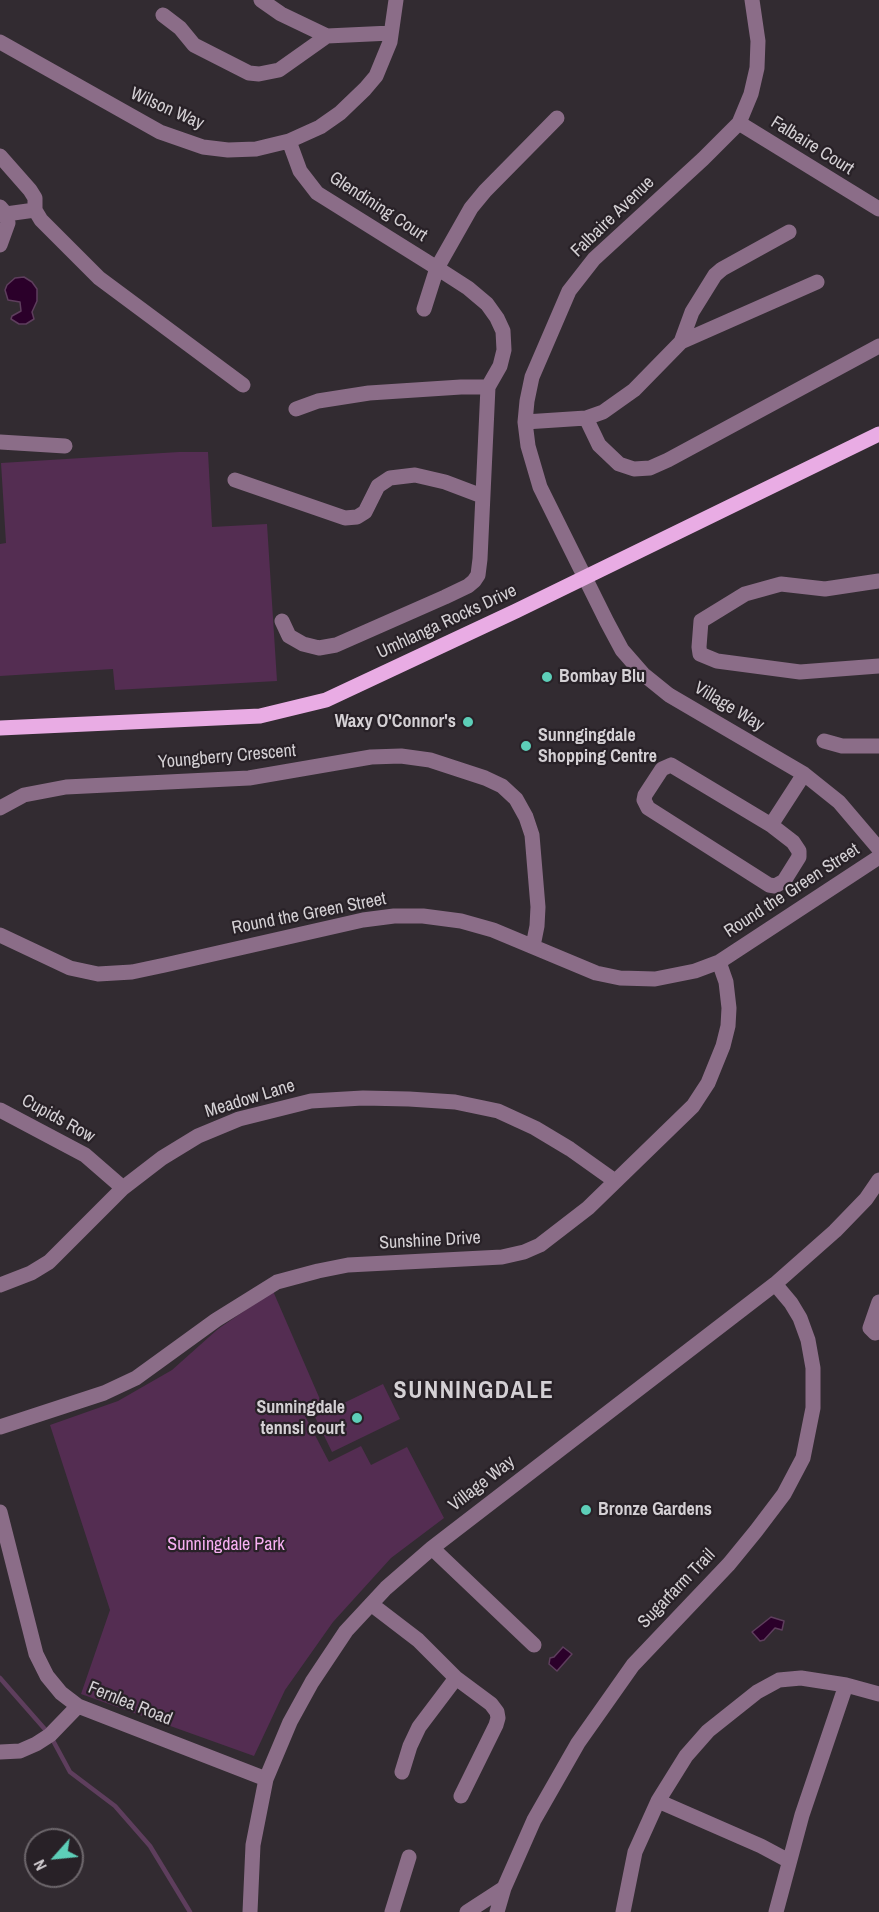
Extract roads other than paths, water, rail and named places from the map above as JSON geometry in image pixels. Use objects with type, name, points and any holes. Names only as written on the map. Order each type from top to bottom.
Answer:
[{"type":"main road","name":"Umhlanga Rocks Drive","points":[[0,728],[260,716],[326,700],[879,434]]},
{"type":"street","points":[[261,0],[280,14],[327,36],[391,33]]},
{"type":"street","name":"Wilson Way","points":[[0,42],[139,121],[186,142],[203,147],[242,150],[290,141],[320,128],[365,89],[376,76],[391,33],[396,0]]},
{"type":"street","name":"Falbaire Avenue","points":[[584,577],[540,487],[528,446],[525,422],[532,377],[558,314],[579,276],[594,259],[704,159],[738,123],[752,94],[756,68],[758,40],[752,0]]},
{"type":"street","points":[[163,15],[180,28],[194,45],[249,73],[259,74],[279,70],[327,36]]},
{"type":"street","name":"Glendining Court","points":[[424,309],[437,268],[471,208],[485,190],[557,118]]},
{"type":"street","name":"Falbaire Court","points":[[738,123],[879,209]]},
{"type":"street","name":"Glendining Court","points":[[290,141],[300,171],[317,193],[437,268]]},
{"type":"street","points":[[0,156],[30,190],[34,198],[35,210],[41,220],[99,278],[243,385]]},
{"type":"street","points":[[0,245],[8,223],[3,211],[35,210]]},
{"type":"street","points":[[681,342],[692,312],[715,275],[730,264],[789,232]]},
{"type":"street","points":[[282,621],[289,636],[303,644],[319,648],[336,645],[468,586],[478,575],[488,387],[500,366],[504,350],[503,331],[487,304],[468,288],[437,268]]},
{"type":"street","points":[[525,422],[586,418],[603,412],[634,390],[681,342],[817,282]]},
{"type":"street","points":[[586,418],[599,445],[619,464],[634,469],[650,468],[879,346]]},
{"type":"street","points":[[296,409],[318,401],[369,393],[488,387]]},
{"type":"street","points":[[0,442],[65,446]]},
{"type":"street","points":[[235,480],[345,518],[357,518],[366,512],[378,486],[390,478],[416,476],[445,482],[482,496]]},
{"type":"street","name":"Village Way","points":[[584,577],[622,650],[643,674],[669,695],[804,774],[839,802],[879,849]]},
{"type":"street","points":[[879,581],[825,589],[781,584],[746,594],[701,621],[699,646],[700,654],[717,661],[800,672],[879,666]]},
{"type":"street","points":[[824,741],[842,746],[879,746]]},
{"type":"street","name":"Youngberry Crescent","points":[[0,808],[24,795],[66,787],[249,778],[371,758],[401,756],[430,760],[502,786],[516,799],[526,817],[532,835],[538,907],[533,946]]},
{"type":"street","points":[[671,765],[771,825],[792,842],[799,851],[799,856],[784,881],[776,886],[769,885],[648,808],[644,800],[645,795],[662,769],[671,765]]},
{"type":"street","points":[[771,825],[804,774]]},
{"type":"street","name":"Round the Green Street","points":[[0,936],[70,968],[98,974],[143,970],[328,926],[394,916],[423,916],[461,921],[493,930],[596,973],[620,978],[655,979],[674,976],[719,962],[879,857]]},
{"type":"street","name":"Sunshine Drive","points":[[0,1427],[104,1393],[136,1378],[216,1320],[277,1282],[318,1270],[348,1265],[502,1257],[524,1252],[540,1245],[588,1208],[693,1106],[708,1083],[723,1046],[728,1026],[729,1008],[726,982],[719,962]]},
{"type":"street","name":"Meadow Lane","points":[[0,1285],[31,1274],[49,1262],[123,1188],[171,1152],[198,1136],[239,1119],[310,1101],[363,1098],[454,1102],[498,1111],[536,1128],[615,1181]]},
{"type":"street","name":"Cupids Row","points":[[0,1110],[85,1155],[123,1188]]},
{"type":"street","name":"Village Way","points":[[250,1912],[253,1845],[266,1779],[290,1722],[312,1682],[346,1631],[386,1588],[432,1548],[775,1284],[835,1231],[873,1202],[879,1180]]},
{"type":"street","name":"Sugarfarm Trail","points":[[496,1912],[534,1820],[599,1713],[633,1665],[729,1564],[756,1531],[784,1494],[803,1458],[813,1408],[813,1368],[808,1340],[800,1318],[775,1284]]},
{"type":"street","points":[[879,1302],[870,1328],[874,1333],[879,1332]]},
{"type":"street","name":"Fernlea Road","points":[[0,1512],[36,1654],[47,1676],[61,1693],[78,1706],[266,1779]]},
{"type":"street","points":[[432,1548],[534,1646]]},
{"type":"street","points":[[371,1604],[418,1640],[456,1677],[491,1704],[497,1712],[498,1718],[461,1796]]},
{"type":"street","points":[[402,1772],[419,1727],[456,1677]]},
{"type":"street","points":[[623,1912],[635,1852],[658,1801],[686,1756],[708,1731],[757,1692],[779,1680],[801,1678],[846,1685],[879,1694]]},
{"type":"street","points":[[776,1912],[808,1795],[846,1685]]},
{"type":"street","points":[[0,1752],[20,1751],[36,1744],[51,1735],[78,1706]]},
{"type":"street","points":[[658,1801],[761,1846],[789,1861]]},
{"type":"street","points":[[392,1912],[409,1857]]},
{"type":"street","points":[[467,1912],[504,1888]]},
{"type":"waterway","points":[[0,1678],[50,1735],[70,1772],[115,1806],[150,1846],[190,1912]]},
{"type":"place","name":"Bombay Blu","points":[[547,677]]},
{"type":"place","name":"Waxy O'Connor's","points":[[468,722]]},
{"type":"place","name":"Sunngingdale Shopping Centre","points":[[526,746]]},
{"type":"place","name":"Sunningdale tennsi court","points":[[357,1418]]},
{"type":"place","name":"Bronze Gardens","points":[[586,1510]]},
{"type":"district","name":"SUNNINGDALE","points":[[474,1392]]},
{"type":"park label","name":"Sunningdale Park","points":[[226,1545]]}]
